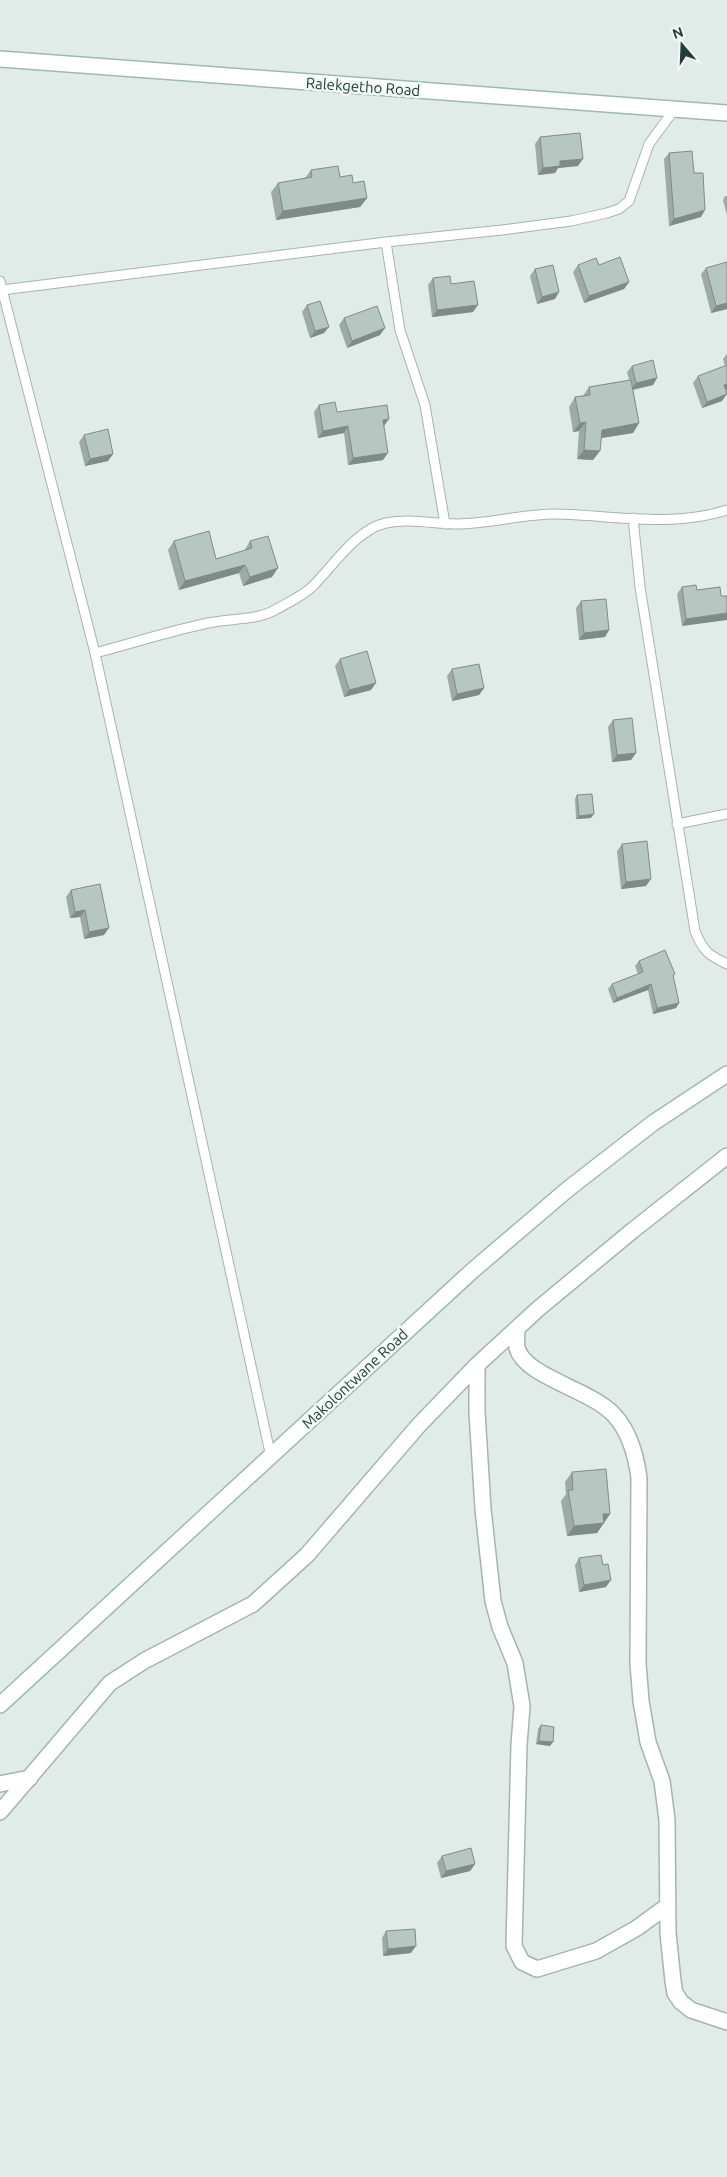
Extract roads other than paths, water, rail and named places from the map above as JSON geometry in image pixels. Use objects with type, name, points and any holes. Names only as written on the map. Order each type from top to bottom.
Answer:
[{"type":"street","name":"Ralekgetho Road","points":[[0,59],[727,113]]},
{"type":"street","name":"Makolontwane Road","points":[[0,1705],[472,1271],[568,1189],[653,1123],[727,1074]]},
{"type":"street","points":[[0,1812],[110,1684],[144,1661],[253,1604],[307,1555],[419,1425],[477,1365],[517,1328],[632,1231],[727,1156]]},
{"type":"street","points":[[517,1328],[517,1347],[526,1363],[535,1371],[582,1392],[613,1414],[623,1426],[636,1460],[639,1478],[638,1663],[641,1701],[648,1742],[662,1781],[666,1813],[668,1933],[675,1993],[681,2002],[691,2010],[727,2022]]},
{"type":"street","points":[[477,1365],[477,1412],[483,1509],[493,1601],[500,1628],[515,1663],[522,1706],[519,1744],[514,1946],[522,1962],[537,1969],[596,1950],[637,1928],[667,1906]]},
{"type":"street","points":[[0,1784],[30,1778]]},
{"type":"lane","points":[[271,1457],[95,653],[1,286],[502,230],[571,221],[619,209],[629,201],[649,144],[674,110]]},
{"type":"lane","points":[[386,242],[400,330],[425,405],[445,524]]},
{"type":"lane","points":[[95,653],[209,622],[272,612],[311,588],[371,528],[386,523],[407,521],[461,524],[516,516],[553,514],[659,520],[692,518],[727,510]]},
{"type":"lane","points":[[633,518],[640,587],[695,931],[701,945],[710,956],[727,964]]},
{"type":"lane","points":[[677,824],[727,814]]}]
